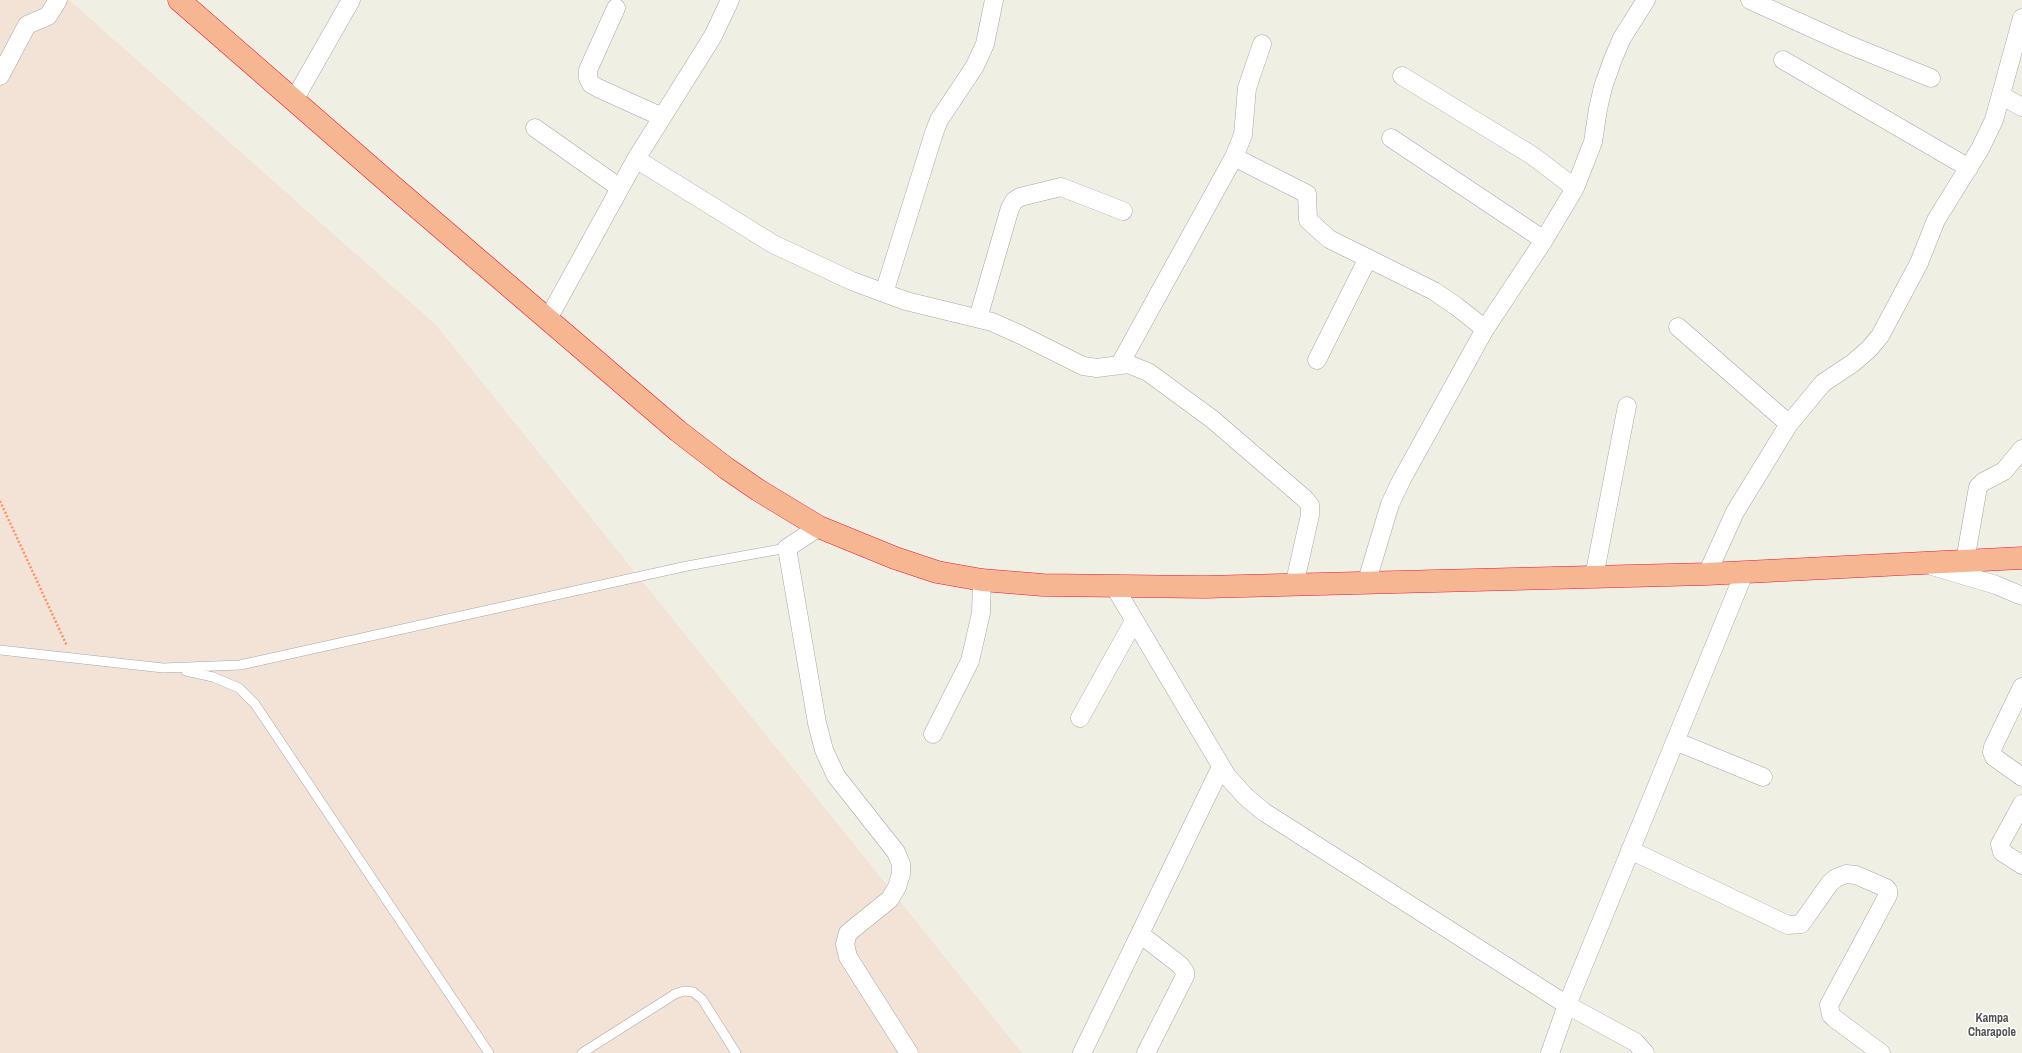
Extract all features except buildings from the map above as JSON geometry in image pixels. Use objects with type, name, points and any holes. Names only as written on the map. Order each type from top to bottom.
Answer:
[{"type":"highway","points":[[179,0],[678,431],[726,468],[758,490],[819,526],[895,558],[937,572],[982,580],[1043,585],[1294,586],[1707,574],[2022,558]]},
{"type":"street","points":[[0,76],[27,25],[48,16],[58,0]]},
{"type":"street","points":[[294,100],[351,0]]},
{"type":"street","points":[[548,319],[636,159],[713,36],[730,0]]},
{"type":"street","points":[[884,293],[934,133],[939,120],[975,66],[986,44],[994,0]]},
{"type":"street","points":[[1366,584],[1390,504],[1484,329],[1544,240],[1575,188],[1593,142],[1599,102],[1613,59],[1622,38],[1646,0]]},
{"type":"street","points":[[1750,0],[1847,44],[1931,78]]},
{"type":"street","points":[[616,8],[588,70],[588,78],[591,84],[598,88],[662,117]]},
{"type":"street","points":[[1707,574],[1735,512],[1789,424],[1822,383],[1854,363],[1880,336],[1919,263],[1936,220],[1969,168],[1994,120],[2002,96],[2022,18]]},
{"type":"street","points":[[1120,364],[1234,157],[1243,135],[1246,92],[1262,44]]},
{"type":"street","points":[[1783,60],[1969,168]]},
{"type":"street","points":[[1402,76],[1533,156],[1575,188]]},
{"type":"street","points":[[2002,96],[2022,107]]},
{"type":"street","points":[[534,128],[620,188]]},
{"type":"street","points":[[1391,138],[1544,240]]},
{"type":"street","points":[[1234,157],[1307,194],[1308,220],[1329,239],[1440,294],[1484,329]]},
{"type":"street","points":[[636,159],[773,244],[852,282],[906,301],[978,318],[1021,335],[1083,366],[1098,368],[1120,364],[1137,367],[1148,372],[1201,410],[1305,499],[1310,505],[1310,514],[1294,586]]},
{"type":"street","points":[[978,318],[1008,215],[1014,201],[1020,197],[1061,187],[1123,211]]},
{"type":"street","points":[[1317,360],[1368,258]]},
{"type":"street","points":[[1678,327],[1789,424]]},
{"type":"street","points":[[1594,577],[1626,406]]},
{"type":"street","points":[[1965,561],[1978,487],[1983,482],[2004,471],[2022,449]]},
{"type":"street","points":[[819,526],[786,548],[817,723],[824,750],[836,776],[896,852],[901,864],[901,874],[897,887],[890,899],[848,933],[845,944],[848,957],[909,1053]]},
{"type":"street","points":[[1921,563],[1982,581],[2022,596]]},
{"type":"street","points":[[1550,1053],[1567,1005],[1630,850],[1746,572]]},
{"type":"street","points":[[933,734],[970,661],[981,613],[982,580]]},
{"type":"street","points":[[1114,586],[1221,767],[1246,797],[1264,812],[1567,1005],[1635,1042],[1645,1053]]},
{"type":"street","points":[[1080,718],[1134,621]]},
{"type":"street","points":[[2022,687],[1992,752],[1994,757],[2022,777]]},
{"type":"street","points":[[1675,741],[1763,778]]},
{"type":"street","points":[[1082,1053],[1221,767]]},
{"type":"street","points":[[2022,804],[2000,844],[2002,852],[2022,865]]},
{"type":"street","points":[[1630,850],[1788,925],[1801,924],[1830,883],[1846,874],[1856,875],[1886,888],[1888,890],[1888,895],[1829,1005],[1831,1014],[1834,1018],[1881,1053]]},
{"type":"street","points":[[1140,934],[1180,965],[1185,972],[1185,976],[1146,1053]]},
{"type":"lane","points":[[163,668],[240,665],[687,566],[786,548]]},
{"type":"lane","points":[[0,650],[163,668],[213,677],[239,688],[256,704],[489,1053]]},
{"type":"lane","points":[[582,1053],[675,994],[684,991],[693,992],[702,999],[736,1053]]},
{"type":"path","points":[[0,501],[72,657]]},
{"type":"shaded area","points":[[0,0],[69,0],[436,325],[1022,1053],[0,1053]]},
{"type":"district","name":"Kampa Charapole","points":[[1992,1026]]}]
